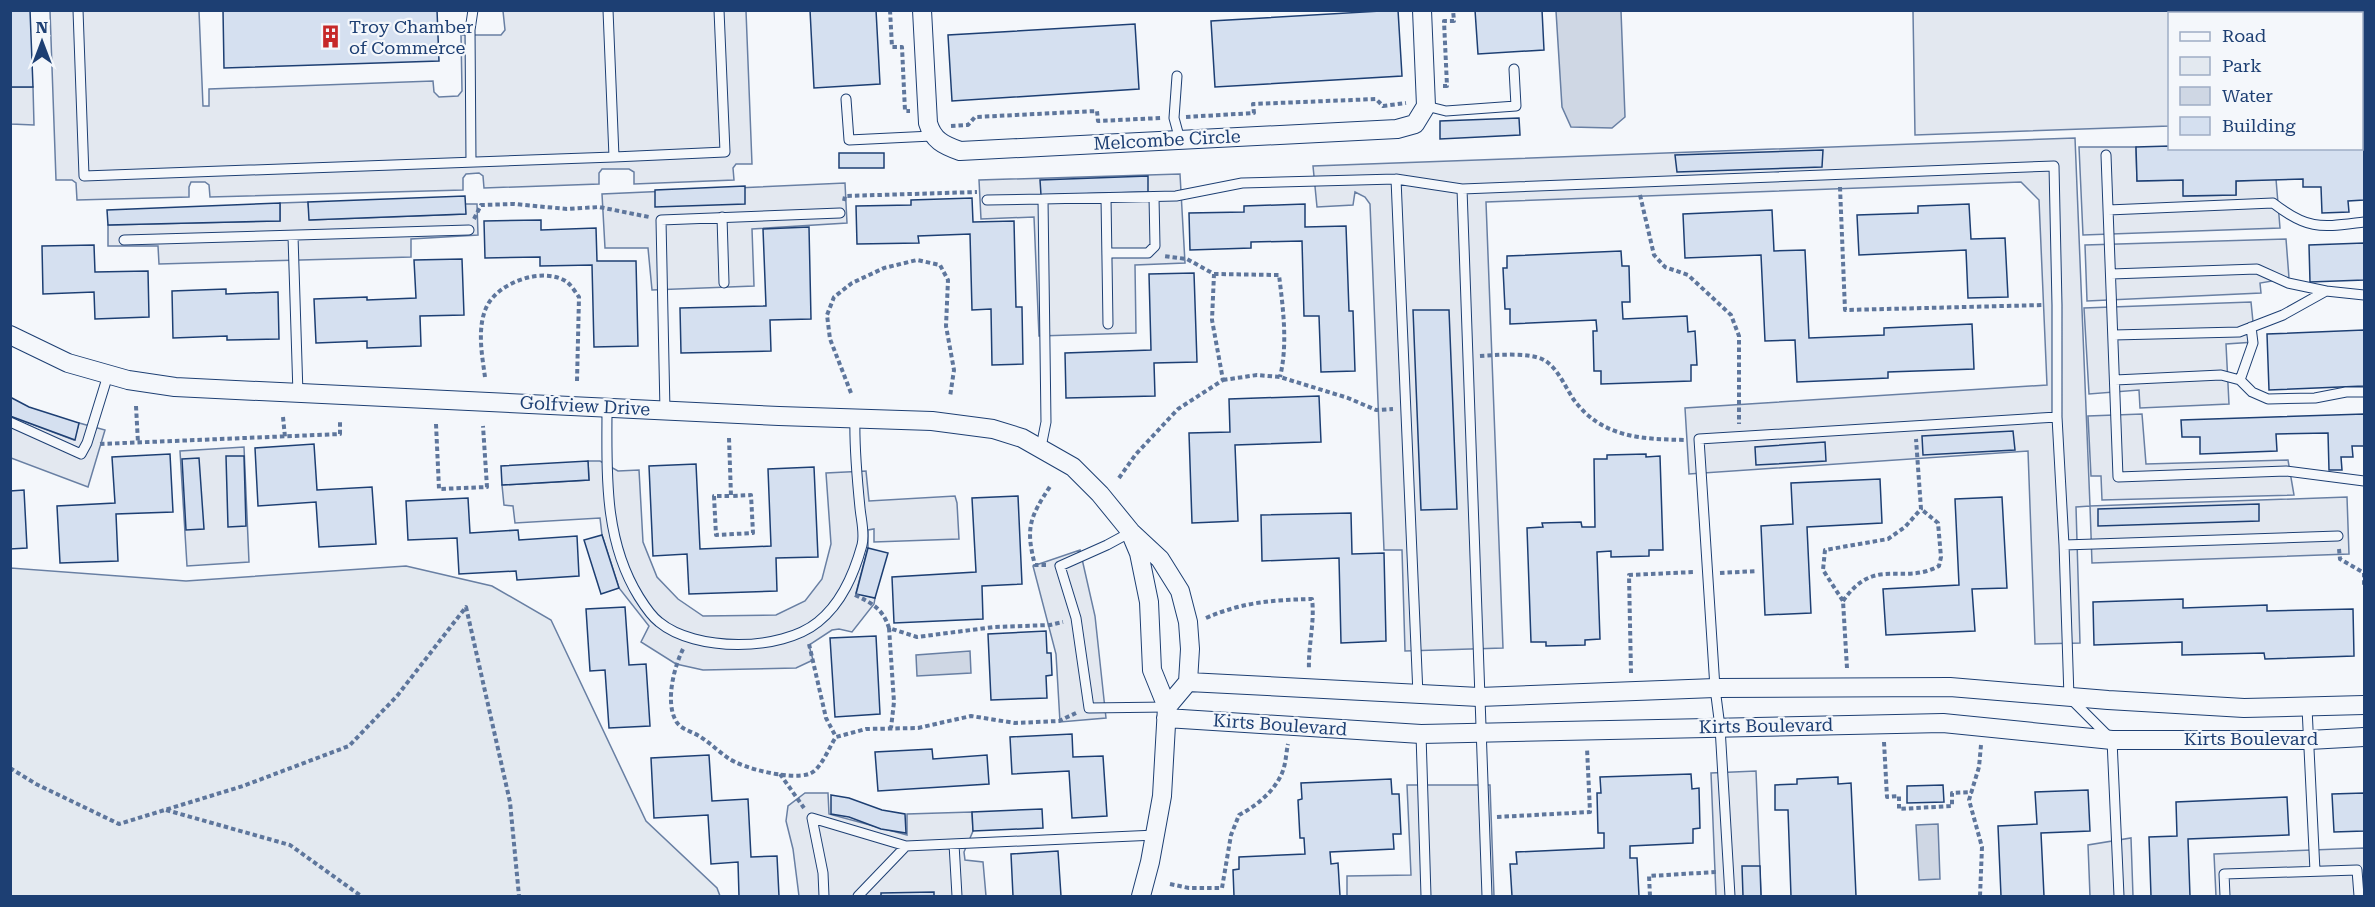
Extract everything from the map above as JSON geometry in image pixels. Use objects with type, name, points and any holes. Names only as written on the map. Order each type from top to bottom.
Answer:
[{"type":"street","points":[[922,10],[926,110],[937,131]]},
{"type":"street","points":[[1419,102],[1422,10]]},
{"type":"street","name":"Melcombe Circle","points":[[937,131],[945,146],[960,151],[1397,129],[1415,123],[1419,102]]},
{"type":"street","name":"Golfview Drive","points":[[10,334],[68,363],[108,375],[175,387],[607,406],[665,411],[855,417],[963,423],[993,429],[1041,447],[1072,467],[1100,494],[1131,532],[1160,559],[1180,591],[1188,622],[1190,649],[1188,682]]},
{"type":"street","name":"Golfview Drive","points":[[1131,532],[1139,553],[1149,602],[1152,669],[1167,713]]},
{"type":"street","points":[[1141,897],[1162,796],[1167,713],[1188,682]]},
{"type":"street","name":"Kirts Boulevard","points":[[1188,682],[1479,697],[1715,688],[1950,687],[2244,708],[2364,705]]},
{"type":"street","name":"Kirts Boulevard","points":[[1167,713],[1421,734],[1943,723],[2112,740],[2309,740],[2364,737]]},
{"type":"lane","points":[[78,10],[84,176],[725,152],[719,10]]},
{"type":"lane","points":[[471,162],[470,30],[473,10]]},
{"type":"lane","points":[[608,10],[614,157]]},
{"type":"lane","points":[[1419,102],[1446,111],[1516,106],[1514,69]]},
{"type":"lane","points":[[1177,76],[1174,117],[1180,140]]},
{"type":"lane","points":[[846,99],[849,140],[937,131]]},
{"type":"lane","points":[[2106,155],[2118,477],[2286,471],[2364,481]]},
{"type":"lane","points":[[987,200],[1176,196],[1242,183],[1396,179],[1462,189],[2054,166],[2057,417],[2069,697],[2112,740],[2120,897]]},
{"type":"lane","points":[[1396,179],[1418,695]]},
{"type":"lane","points":[[1462,189],[1487,897]]},
{"type":"lane","points":[[1107,253],[1148,253],[1155,246],[1154,197]]},
{"type":"lane","points":[[1106,198],[1108,324]]},
{"type":"lane","points":[[1041,447],[1046,422],[1043,199]]},
{"type":"lane","points":[[2108,210],[2273,203],[2292,217],[2319,227],[2364,222]]},
{"type":"lane","points":[[665,411],[662,220],[840,213]]},
{"type":"lane","points":[[722,217],[724,283]]},
{"type":"lane","points":[[124,240],[468,230]]},
{"type":"lane","points":[[293,236],[298,393]]},
{"type":"lane","points":[[2110,274],[2257,268],[2288,283],[2326,291],[2364,295]]},
{"type":"lane","points":[[2113,335],[2239,332],[2283,315],[2326,291]]},
{"type":"lane","points":[[2240,381],[2253,343],[2251,327]]},
{"type":"lane","points":[[10,422],[81,454],[87,443],[108,375]]},
{"type":"lane","points":[[2115,380],[2221,375],[2240,381],[2252,392],[2268,399],[2315,398],[2346,392],[2364,392]]},
{"type":"lane","points":[[607,406],[608,492],[613,537],[624,571],[640,599],[658,622],[689,638],[710,642],[761,643],[788,639],[805,632],[819,622],[846,590],[863,542],[854,442],[855,417]]},
{"type":"lane","points":[[1730,897],[1699,439],[2057,417]]},
{"type":"lane","points":[[1131,532],[1060,566],[1076,618],[1089,708],[1167,713]]},
{"type":"lane","points":[[2064,544],[2338,536]]},
{"type":"lane","points":[[2307,708],[2315,871]]},
{"type":"lane","points":[[1421,734],[1426,897]]},
{"type":"lane","points":[[824,897],[823,873],[812,818],[906,846],[1155,835]]},
{"type":"lane","points":[[954,844],[957,897]]},
{"type":"lane","points":[[858,897],[906,846]]},
{"type":"lane","points":[[2225,897],[2224,874],[2357,870],[2359,897]]},
{"type":"path","points":[[890,10],[892,47],[902,47],[905,111],[916,111]]},
{"type":"path","points":[[1435,87],[1447,86],[1444,21],[1454,21],[1453,10]]},
{"type":"path","points":[[1185,117],[1254,114],[1253,105],[1376,99],[1383,106],[1419,102]]},
{"type":"path","points":[[937,131],[968,125],[975,117],[1097,111],[1098,121],[1164,117]]},
{"type":"path","points":[[1839,174],[1845,310],[2057,305]]},
{"type":"path","points":[[1638,182],[1643,216],[1654,255],[1665,267],[1688,275],[1731,315],[1739,336],[1739,436]]},
{"type":"path","points":[[840,213],[846,196],[977,192],[987,200]]},
{"type":"path","points":[[468,230],[481,205],[514,204],[567,209],[599,207],[662,220]]},
{"type":"path","points":[[1148,253],[1187,259],[1214,274],[1279,275],[1284,314],[1284,362],[1280,377]]},
{"type":"path","points":[[851,393],[830,339],[827,315],[834,297],[852,283],[884,268],[917,260],[940,265],[948,280],[946,326],[954,370],[950,396]]},
{"type":"path","points":[[1214,274],[1212,320],[1223,381]]},
{"type":"path","points":[[485,377],[480,342],[487,307],[499,292],[520,279],[548,276],[567,282],[579,297],[577,381]]},
{"type":"path","points":[[1467,357],[1512,354],[1543,360],[1560,377],[1574,400],[1593,420],[1620,434],[1648,439],[1699,439]]},
{"type":"path","points":[[1119,478],[1136,454],[1178,409],[1223,381],[1257,375],[1280,377],[1348,398],[1376,410],[1406,408]]},
{"type":"path","points":[[136,406],[138,443]]},
{"type":"path","points":[[284,417],[285,437]]},
{"type":"path","points":[[87,443],[138,443],[340,434],[340,420]]},
{"type":"path","points":[[436,424],[439,489],[487,487],[483,426]]},
{"type":"path","points":[[1843,601],[1851,589],[1865,578],[1888,572],[1928,572],[1939,566],[1941,547],[1938,524],[1921,509],[1915,426]]},
{"type":"path","points":[[729,438],[731,496]]},
{"type":"path","points":[[1035,565],[1028,540],[1030,527],[1040,502],[1051,485]]},
{"type":"path","points":[[751,495],[753,532],[716,535],[714,496],[731,496],[751,495]]},
{"type":"path","points":[[1847,668],[1843,601],[1823,570],[1826,550],[1888,539],[1905,527],[1921,509]]},
{"type":"path","points":[[2338,536],[2340,559],[2364,573],[2364,586]]},
{"type":"path","points":[[1719,573],[1757,571]]},
{"type":"path","points":[[1630,674],[1629,575],[1694,572]]},
{"type":"path","points":[[846,590],[874,604],[885,616],[889,628],[894,702],[891,728]]},
{"type":"path","points":[[1206,618],[1231,607],[1267,600],[1312,599],[1314,618],[1308,651],[1309,669]]},
{"type":"path","points":[[10,768],[36,784],[119,824],[243,786],[349,746],[397,696],[466,607],[510,802],[519,897]]},
{"type":"path","points":[[889,628],[917,637],[994,627],[1050,625]]},
{"type":"path","points":[[813,660],[826,718],[836,737]]},
{"type":"path","points":[[676,663],[671,696],[675,720],[683,728],[698,735],[730,759],[754,770],[780,774],[808,774],[816,770],[836,737],[866,729],[918,728],[971,716],[1015,723],[1059,721]]},
{"type":"path","points":[[1884,742],[1887,797],[1899,796],[1899,808],[1952,806],[1952,793],[1972,792]]},
{"type":"path","points":[[1170,884],[1189,888],[1222,888],[1231,835],[1239,815],[1256,806],[1283,772],[1288,743]]},
{"type":"path","points":[[1980,897],[1982,847],[1969,800],[1979,767],[1981,743]]},
{"type":"path","points":[[1484,818],[1590,812],[1587,747]]},
{"type":"path","points":[[780,774],[796,799]]},
{"type":"path","points":[[165,810],[290,845],[361,897]]},
{"type":"path","points":[[1650,897],[1649,876],[1728,871]]},
{"type":"green space","points":[[406,566],[492,586],[551,620],[646,821],[717,888],[720,896],[11,896],[11,568],[186,581]]},
{"type":"shaded area","points":[[2211,10],[2211,12],[2168,12],[2168,126],[1915,135],[1913,11]]},
{"type":"shaded area","points":[[50,11],[199,11],[203,106],[209,106],[209,89],[433,81],[434,92],[439,97],[458,96],[462,91],[461,35],[501,35],[505,30],[503,11],[746,11],[752,164],[736,164],[733,168],[734,180],[634,184],[634,172],[629,169],[602,169],[599,173],[599,184],[484,188],[483,176],[479,173],[466,174],[463,178],[463,190],[210,197],[209,185],[205,182],[191,182],[189,197],[77,200],[76,183],[72,180],[56,180]]},
{"type":"shaded area","points":[[2364,11],[2364,45],[2363,12],[2216,12]]},
{"type":"shaded area","points":[[11,87],[33,87],[34,125],[11,124]]},
{"type":"shaded area","points":[[2075,138],[2090,506],[2076,507],[2080,643],[2035,644],[2028,451],[1689,474],[1685,408],[2047,385],[2039,200],[2021,182],[1486,202],[1503,648],[1405,651],[1402,550],[1384,550],[1370,204],[1365,197],[1355,192],[1353,205],[1317,207],[1313,166]]},
{"type":"shaded area","points":[[2079,147],[2136,147],[2137,181],[2183,180],[2184,196],[2236,195],[2236,181],[2276,179],[2280,228],[2083,235]]},
{"type":"shaded area","points":[[1180,174],[1185,263],[1135,265],[1136,333],[1039,336],[1034,217],[981,219],[979,180]]},
{"type":"shaded area","points":[[845,183],[847,223],[752,229],[754,286],[652,290],[648,248],[605,248],[602,194]]},
{"type":"shaded area","points":[[308,202],[310,220],[465,214],[465,204],[477,204],[478,235],[411,239],[411,257],[159,264],[158,246],[108,246],[108,225],[280,221],[280,203]]},
{"type":"shaded area","points":[[2286,239],[2289,278],[2260,283],[2261,293],[2087,301],[2085,245]]},
{"type":"shaded area","points":[[2251,302],[2255,342],[2226,344],[2229,404],[2140,408],[2139,390],[2089,394],[2084,308]]},
{"type":"shaded area","points":[[2142,414],[2146,464],[2288,460],[2294,495],[2102,500],[2101,476],[2091,476],[2088,416]]},
{"type":"shaded area","points":[[10,416],[74,440],[79,423],[105,430],[88,487],[11,458]]},
{"type":"shaded area","points":[[244,447],[249,562],[187,566],[180,451]]},
{"type":"shaded area","points":[[588,461],[600,461],[618,471],[639,470],[643,542],[657,577],[678,599],[703,616],[776,615],[805,601],[822,579],[831,544],[826,473],[866,471],[869,501],[955,496],[959,539],[874,542],[874,529],[868,530],[868,548],[856,593],[875,598],[874,604],[852,632],[832,630],[809,645],[813,660],[796,668],[703,670],[676,664],[641,642],[649,626],[619,588],[602,535],[600,518],[515,523],[513,506],[504,505],[502,485],[589,480]]},
{"type":"shaded area","points":[[2347,497],[2349,554],[2092,563],[2090,506]]},
{"type":"shaded area","points":[[1080,550],[1095,616],[1106,718],[1060,722],[1056,654],[1033,566]]},
{"type":"shaded area","points":[[1756,771],[1761,896],[1716,896],[1711,773]]},
{"type":"shaded area","points":[[1407,785],[1490,785],[1494,896],[1347,896],[1347,876],[1411,875]]},
{"type":"shaded area","points":[[805,793],[828,793],[829,814],[907,835],[907,814],[972,812],[973,831],[964,852],[965,860],[983,862],[986,896],[799,896],[793,849],[786,821],[788,806]]},
{"type":"shaded area","points":[[2131,838],[2133,896],[2090,896],[2088,845]]},
{"type":"shaded area","points":[[2364,848],[2364,896],[2216,896],[2214,854]]},
{"type":"water","points":[[1556,11],[1621,11],[1625,117],[1612,128],[1571,127],[1562,107]]},
{"type":"water","points":[[970,651],[971,673],[917,676],[916,655]]},
{"type":"water","points":[[1938,824],[1940,879],[1919,880],[1916,825]]},
{"type":"building","points":[[10,10],[30,10],[33,87],[10,87]]},
{"type":"building","name":"Troy Chamber of Commerce","points":[[223,10],[437,10],[439,61],[224,68]]},
{"type":"building","points":[[810,10],[876,10],[880,84],[814,88]]},
{"type":"building","points":[[1398,10],[1402,76],[1215,87],[1211,21]]},
{"type":"building","points":[[1475,10],[1542,10],[1544,50],[1478,54]]},
{"type":"building","points":[[1135,24],[1139,89],[952,101],[948,35]]},
{"type":"building","points":[[1519,118],[1520,135],[1440,139],[1440,121]]},
{"type":"building","points":[[2168,146],[2168,150],[2363,150],[2364,148],[2364,200],[2348,201],[2349,212],[2322,213],[2321,187],[2303,187],[2303,179],[2236,181],[2236,195],[2183,196],[2183,180],[2137,181],[2136,147]]},
{"type":"building","points":[[1823,150],[1822,167],[1677,172],[1675,155]]},
{"type":"building","points":[[839,153],[884,153],[884,168],[839,168]]},
{"type":"building","points":[[1148,176],[1148,192],[1041,195],[1040,180]]},
{"type":"building","points":[[745,186],[745,204],[655,207],[655,190]]},
{"type":"building","points":[[465,196],[466,214],[309,220],[308,202]]},
{"type":"building","points":[[972,198],[973,222],[1014,221],[1016,307],[1022,307],[1023,364],[992,365],[991,309],[972,310],[970,234],[918,236],[919,243],[857,244],[856,206],[911,205],[911,200]]},
{"type":"building","points":[[280,203],[280,221],[108,225],[107,210]]},
{"type":"building","points":[[1305,204],[1305,227],[1346,226],[1349,311],[1353,311],[1355,371],[1321,372],[1319,316],[1304,316],[1302,241],[1251,242],[1251,248],[1190,250],[1189,213],[1244,212],[1244,206]]},
{"type":"building","points":[[1969,204],[1971,239],[2005,238],[2008,297],[1968,298],[1966,250],[1859,255],[1857,215],[1918,213],[1918,206]]},
{"type":"building","points":[[1772,210],[1774,251],[1805,250],[1809,338],[1884,335],[1884,328],[1972,324],[1974,369],[1888,372],[1888,378],[1797,382],[1795,340],[1765,341],[1761,255],[1685,258],[1683,214]]},
{"type":"building","points":[[541,220],[541,230],[596,228],[597,261],[636,261],[638,346],[594,347],[592,265],[540,266],[540,257],[485,258],[484,221]]},
{"type":"building","points":[[809,227],[811,319],[770,320],[771,351],[681,353],[680,308],[766,306],[763,229]]},
{"type":"building","points":[[2364,243],[2364,280],[2310,282],[2309,245]]},
{"type":"building","points":[[94,245],[95,272],[148,271],[149,317],[95,319],[94,292],[43,294],[42,246]]},
{"type":"building","points":[[1621,251],[1622,266],[1629,266],[1630,302],[1622,302],[1623,319],[1687,316],[1688,332],[1695,331],[1697,365],[1691,365],[1691,381],[1601,384],[1601,371],[1594,371],[1593,331],[1597,331],[1596,320],[1510,324],[1510,309],[1505,309],[1503,268],[1507,268],[1507,256]]},
{"type":"building","points":[[462,259],[464,315],[420,316],[421,346],[367,348],[367,341],[316,343],[314,299],[416,298],[414,260]]},
{"type":"building","points":[[1194,273],[1197,362],[1154,363],[1155,396],[1066,398],[1065,353],[1151,350],[1149,274]]},
{"type":"building","points":[[226,289],[226,294],[278,292],[279,339],[227,340],[227,336],[173,338],[172,291]]},
{"type":"building","points":[[1413,310],[1449,310],[1457,509],[1421,510]]},
{"type":"building","points":[[2364,330],[2364,386],[2269,390],[2267,334]]},
{"type":"building","points":[[1319,396],[1321,442],[1235,445],[1238,521],[1192,523],[1189,433],[1230,432],[1229,399]]},
{"type":"building","points":[[10,397],[29,407],[79,423],[75,440],[10,416]]},
{"type":"building","points":[[2364,414],[2364,446],[2352,446],[2353,457],[2341,457],[2342,470],[2329,470],[2328,433],[2276,434],[2277,451],[2200,454],[2200,437],[2182,437],[2181,420]]},
{"type":"building","points":[[2013,431],[2015,450],[1923,455],[1922,436]]},
{"type":"building","points":[[1825,442],[1826,461],[1756,465],[1755,447]]},
{"type":"building","points":[[314,444],[317,490],[372,487],[376,544],[319,547],[316,502],[258,506],[255,448]]},
{"type":"building","points":[[170,454],[173,512],[116,514],[118,561],[60,563],[57,506],[115,503],[112,457]]},
{"type":"building","points":[[1646,454],[1646,457],[1660,456],[1663,550],[1649,550],[1649,556],[1611,557],[1611,551],[1597,552],[1600,639],[1585,640],[1585,645],[1546,646],[1546,642],[1531,642],[1527,528],[1543,527],[1542,523],[1581,522],[1582,527],[1595,527],[1594,459],[1607,459],[1607,455]]},
{"type":"building","points":[[226,456],[244,456],[246,526],[228,527]]},
{"type":"building","points":[[199,458],[204,529],[186,530],[182,459]]},
{"type":"building","points":[[588,461],[589,480],[502,485],[501,466]]},
{"type":"building","points":[[696,464],[700,549],[771,546],[768,469],[814,467],[818,557],[776,558],[777,591],[689,594],[687,554],[653,556],[649,466]]},
{"type":"building","points":[[1880,479],[1882,523],[1807,527],[1811,613],[1765,615],[1761,526],[1793,524],[1791,483]]},
{"type":"building","points":[[24,490],[27,548],[10,549],[10,491]]},
{"type":"building","points":[[1018,496],[1022,584],[982,586],[983,619],[894,623],[892,577],[976,572],[972,498]]},
{"type":"building","points":[[2002,497],[2007,588],[1972,589],[1975,631],[1886,635],[1883,589],[1959,585],[1955,499]]},
{"type":"building","points":[[468,498],[470,533],[518,530],[519,540],[577,536],[579,576],[517,580],[516,571],[459,574],[457,538],[408,540],[406,501]]},
{"type":"building","points":[[2259,504],[2259,521],[2098,526],[2098,509]]},
{"type":"building","points":[[1351,513],[1352,554],[1384,553],[1386,641],[1341,643],[1339,558],[1262,561],[1261,515]]},
{"type":"building","points":[[602,535],[619,588],[601,594],[584,540]]},
{"type":"building","points":[[868,548],[888,553],[875,598],[856,594]]},
{"type":"building","points":[[2183,599],[2183,608],[2267,605],[2267,611],[2353,609],[2354,656],[2265,659],[2264,653],[2182,655],[2182,642],[2094,645],[2093,602]]},
{"type":"building","points":[[625,607],[629,665],[646,664],[650,726],[609,728],[605,670],[590,671],[586,609]]},
{"type":"building","points":[[1046,631],[1047,653],[1051,653],[1052,675],[1046,676],[1047,698],[991,700],[988,634]]},
{"type":"building","points":[[876,636],[880,714],[835,717],[830,638]]},
{"type":"building","points":[[1072,734],[1073,757],[1103,756],[1107,816],[1072,818],[1069,771],[1012,774],[1010,737]]},
{"type":"building","points":[[932,749],[933,759],[987,755],[989,784],[878,791],[875,752]]},
{"type":"building","points":[[709,755],[712,801],[748,799],[751,857],[777,856],[779,896],[739,896],[738,862],[711,864],[708,815],[654,818],[651,758]]},
{"type":"building","points":[[1691,774],[1692,789],[1699,788],[1700,828],[1693,829],[1693,843],[1630,846],[1630,858],[1637,858],[1639,896],[1512,896],[1510,864],[1517,864],[1516,852],[1604,848],[1604,833],[1598,833],[1597,793],[1601,793],[1600,777]]},
{"type":"building","points":[[1838,777],[1838,784],[1851,783],[1856,896],[1791,896],[1788,810],[1775,810],[1775,785],[1797,784],[1797,779]]},
{"type":"building","points":[[1391,779],[1392,794],[1399,794],[1401,834],[1393,834],[1394,849],[1330,852],[1331,864],[1338,863],[1340,896],[1234,896],[1233,870],[1239,869],[1239,857],[1305,854],[1304,838],[1300,838],[1298,800],[1302,799],[1301,783]]},
{"type":"building","points":[[1943,785],[1944,802],[1907,803],[1907,786]]},
{"type":"building","points":[[2088,790],[2090,831],[2041,833],[2044,896],[2001,896],[1998,826],[2037,824],[2035,792]]},
{"type":"building","points":[[2364,793],[2364,831],[2334,832],[2332,794]]},
{"type":"building","points":[[831,795],[849,798],[882,810],[905,814],[906,833],[881,829],[849,817],[831,814]]},
{"type":"building","points":[[2287,797],[2289,835],[2188,839],[2190,896],[2151,896],[2149,837],[2177,836],[2176,802]]},
{"type":"building","points":[[1042,809],[1043,828],[973,831],[972,812]]},
{"type":"building","points":[[1058,851],[1061,896],[1013,896],[1011,854]]},
{"type":"building","points":[[1742,866],[1760,866],[1761,896],[1743,896]]},
{"type":"building","points":[[934,892],[934,896],[881,896],[881,893]]},
{"type":"place","name":"Troy Chamber of Commerce","points":[[331,37]]}]
